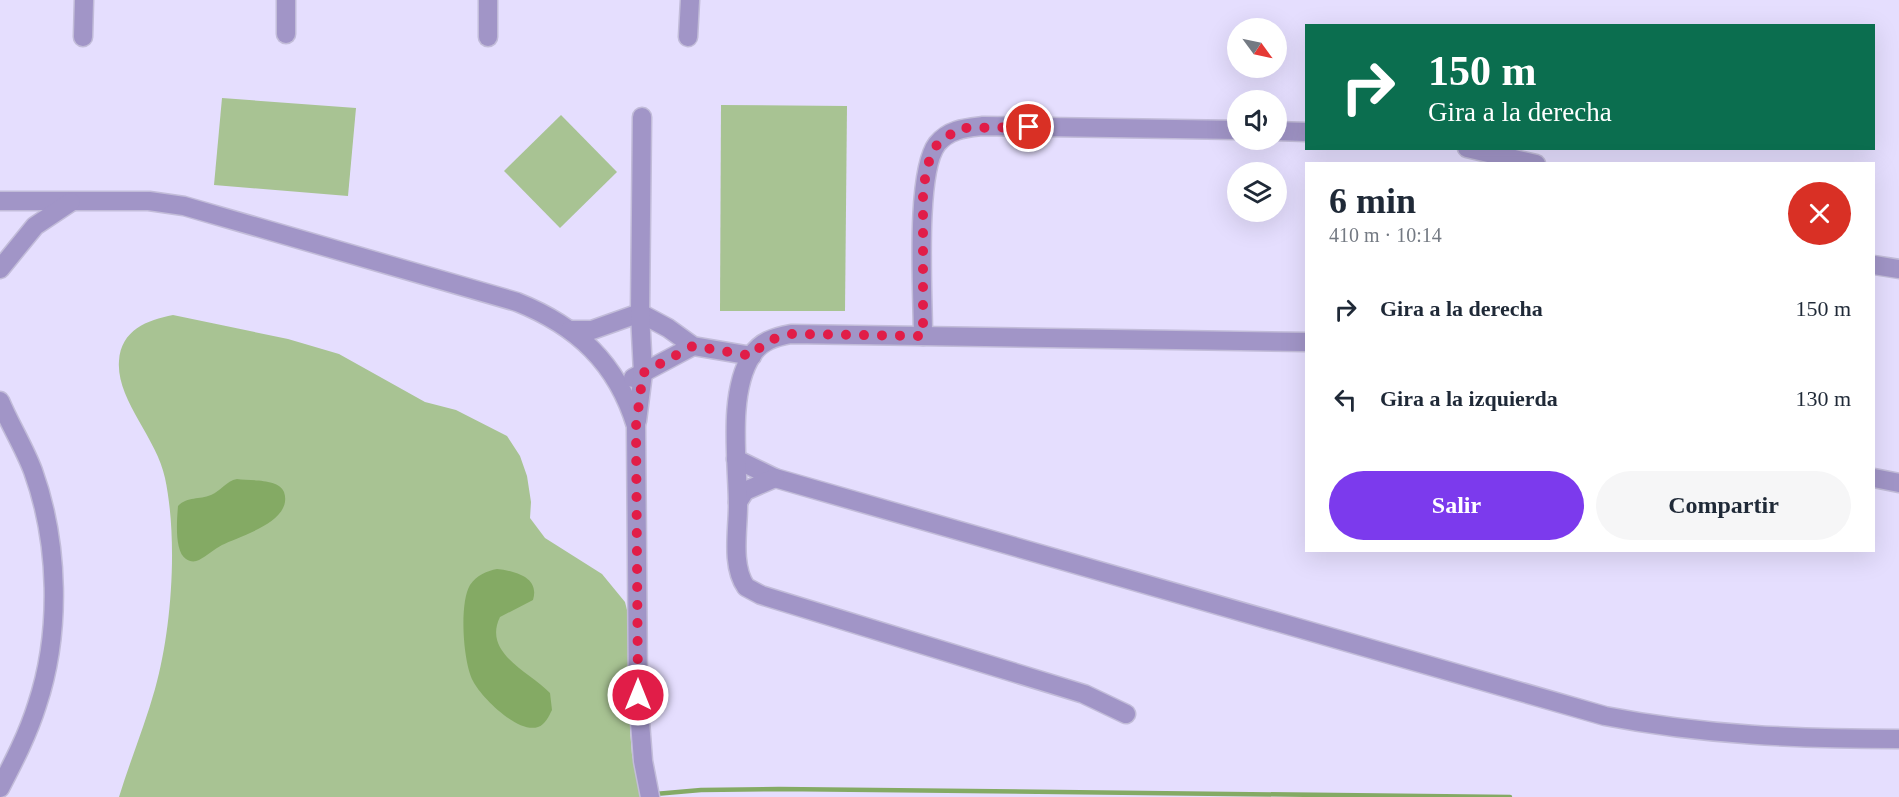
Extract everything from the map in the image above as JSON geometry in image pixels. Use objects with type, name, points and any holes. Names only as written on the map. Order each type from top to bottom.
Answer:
[{"type":"street","points":[[83,37],[84,0]]},
{"type":"street","points":[[286,0],[286,34]]},
{"type":"street","points":[[488,0],[488,37]]},
{"type":"street","points":[[688,37],[690,0]]},
{"type":"street","points":[[642,117],[640,313],[643,373],[636,426],[638,695],[648,792]]},
{"type":"street","points":[[923,336],[923,188],[930,157],[938,143],[947,135],[960,128],[983,126],[1227,130]]},
{"type":"street","points":[[1287,131],[1305,132]]},
{"type":"street","points":[[1476,150],[1527,162]]},
{"type":"street","points":[[0,201],[149,201],[208,212],[517,302],[549,316],[570,330],[601,358],[621,384],[636,426]]},
{"type":"street","points":[[0,269],[35,226],[71,202]]},
{"type":"street","points":[[1875,265],[1899,269]]},
{"type":"street","points":[[570,330],[592,330],[640,313]]},
{"type":"street","points":[[640,313],[693,346],[752,356]]},
{"type":"street","points":[[1126,714],[1084,694],[750,590],[742,582],[738,564],[736,459],[740,394],[752,356],[767,341],[791,334],[1305,342]]},
{"type":"street","points":[[621,384],[693,346]]},
{"type":"street","points":[[0,401],[7,435],[33,471],[41,500],[51,553],[53,611],[48,661],[38,704],[0,788]]},
{"type":"street","points":[[736,459],[775,478],[1605,716],[1719,734],[1771,738],[1899,739]]},
{"type":"street","points":[[738,502],[745,491],[775,478]]},
{"type":"street","points":[[1875,478],[1899,483]]},
{"type":"shaded area","points":[[222,98],[356,108],[348,196],[214,185]]},
{"type":"shaded area","points":[[721,105],[847,106],[845,311],[720,311]]},
{"type":"shaded area","points":[[561,115],[617,172],[560,228],[504,171]]},
{"type":"shaded area","points":[[173,315],[288,339],[339,354],[425,402],[456,410],[507,436],[520,456],[527,476],[531,502],[530,518],[545,538],[602,574],[625,602],[629,618],[632,755],[641,797],[119,797],[161,665],[169,612],[172,556],[169,502],[161,463],[130,405],[120,376],[119,361],[125,341],[137,328]]},
{"type":"shaded area","points":[[237,479],[276,484],[284,492],[285,503],[281,512],[263,526],[222,545],[199,560],[188,560],[182,555],[178,542],[178,506],[190,499],[211,495]]},
{"type":"shaded area","points":[[497,569],[518,574],[533,586],[533,600],[500,617],[496,630],[503,652],[550,693],[552,710],[545,722],[538,727],[530,728],[521,725],[501,713],[477,688],[467,661],[463,618],[467,594],[470,585],[476,579],[486,572]]},
{"type":"waterway","points":[[655,794],[701,790],[779,789],[1510,797]]},
{"type":"route","points":[[638,695],[636,426],[643,373],[693,346],[752,356],[761,344],[791,334],[923,336],[923,188],[930,157],[938,143],[960,128],[1029,127]]}]
